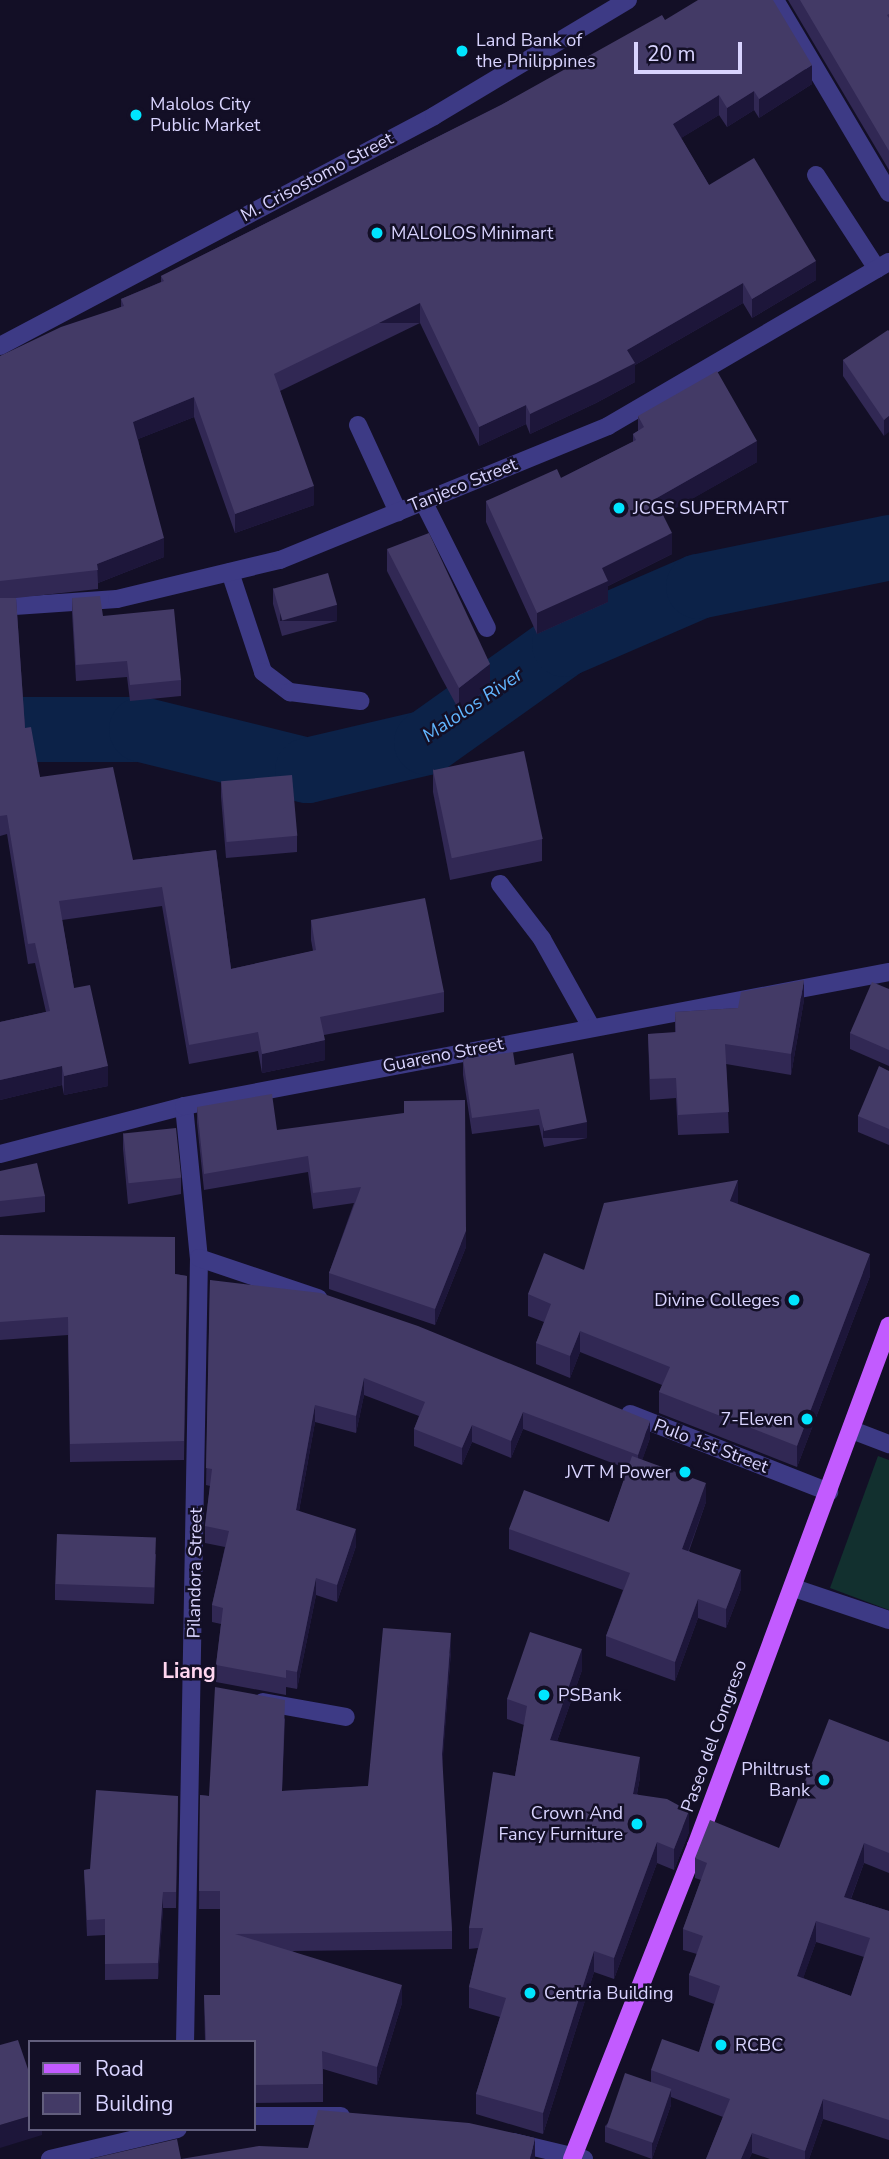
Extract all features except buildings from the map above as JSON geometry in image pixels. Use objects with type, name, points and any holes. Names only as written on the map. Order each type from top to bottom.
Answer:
[{"type":"main road","name":"Paseo del Congreso","points":[[576,2158],[794,1588],[889,1325]]},
{"type":"street","name":"M. Crisostomo Street","points":[[0,346],[434,116],[628,0]]},
{"type":"street","points":[[775,0],[889,193]]},
{"type":"street","points":[[816,175],[883,265]]},
{"type":"street","name":"Tanjeco Street","points":[[0,607],[117,599],[280,560],[608,426],[883,265]]},
{"type":"street","points":[[358,425],[398,512]]},
{"type":"street","points":[[423,501],[487,628]]},
{"type":"street","points":[[230,572],[263,671],[290,692],[360,701]]},
{"type":"street","points":[[500,884],[542,939],[590,1026]]},
{"type":"street","name":"Guareno Street","points":[[0,1154],[184,1106],[590,1026],[889,972]]},
{"type":"street","name":"Pilandora Street","points":[[184,1106],[199,1258],[200,1691],[185,2040]]},
{"type":"street","points":[[199,1258],[343,1306]]},
{"type":"street","name":"Pulo 1st Street","points":[[613,1407],[829,1492]]},
{"type":"street","points":[[852,1430],[889,1444]]},
{"type":"street","points":[[794,1588],[889,1620]]},
{"type":"street","points":[[245,1699],[346,1717]]},
{"type":"street","points":[[256,2116],[364,2117]]},
{"type":"street","points":[[50,2159],[169,2131]]},
{"type":"street","points":[[494,2137],[576,2158]]},
{"type":"green space","points":[[878,1456],[889,1460],[889,1610],[830,1588]]},
{"type":"waterway","name":"Malolos River","points":[[0,729],[141,729],[307,770],[426,742],[564,644],[698,586],[889,547]]},
{"type":"place","name":"Land Bank of the Philippines","points":[[462,51]]},
{"type":"place","name":"Malolos City Public Market","points":[[136,115]]},
{"type":"place","name":"MALOLOS Minimart","points":[[377,233]]},
{"type":"place","name":"JCGS SUPERMART","points":[[619,508]]},
{"type":"place","name":"Divine Colleges","points":[[794,1300]]},
{"type":"place","name":"7-Eleven","points":[[807,1419]]},
{"type":"place","name":"JVT M Power","points":[[685,1472]]},
{"type":"place","name":"PSBank","points":[[544,1695]]},
{"type":"place","name":"Philtrust Bank","points":[[824,1780]]},
{"type":"place","name":"Crown And Fancy Furniture","points":[[637,1824]]},
{"type":"place","name":"Centria Building","points":[[530,1993]]},
{"type":"place","name":"RCBC","points":[[721,2045]]},
{"type":"district","name":"Liang","points":[[189,1671]]}]
